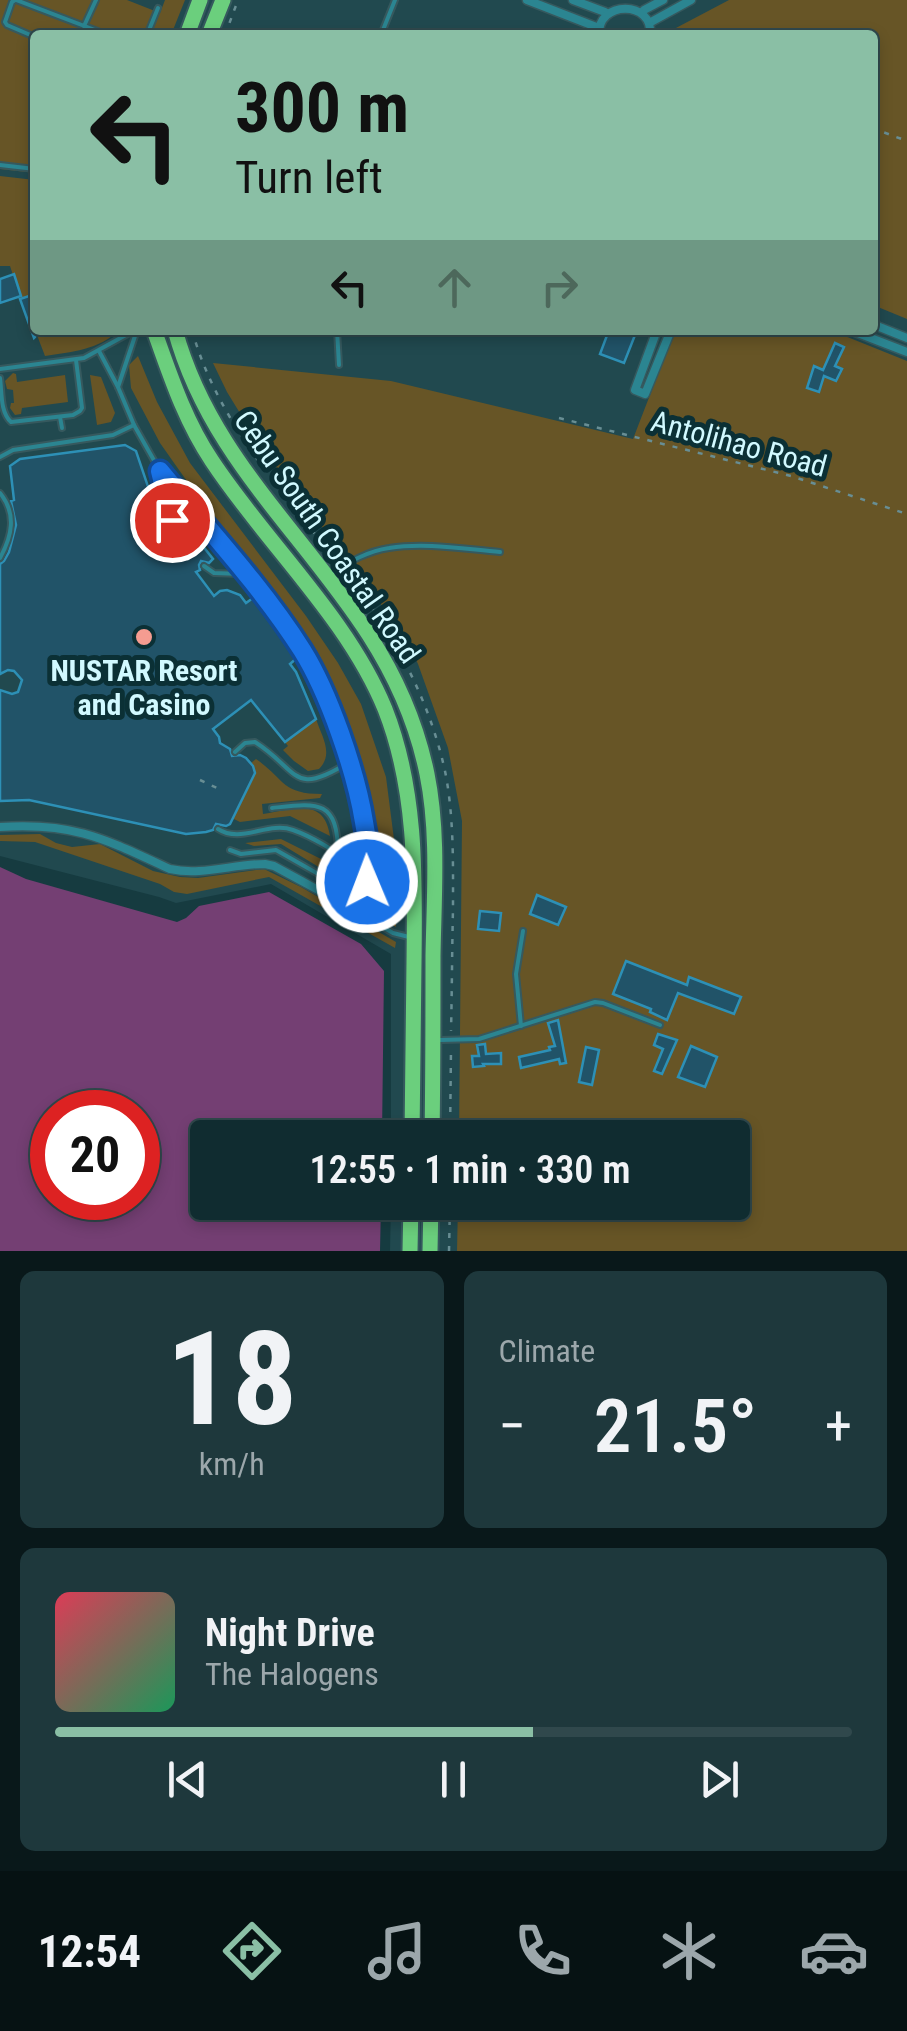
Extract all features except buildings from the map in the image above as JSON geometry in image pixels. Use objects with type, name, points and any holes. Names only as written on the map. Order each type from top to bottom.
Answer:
[{"type":"highway","points":[[189,30],[200,0]]},
{"type":"highway","points":[[212,30],[228,1]]},
{"type":"highway","name":"Cebu South Coastal Road","points":[[156,335],[182,407],[210,459],[324,608],[384,708],[406,780],[413,848],[412,1120]]},
{"type":"highway","name":"Cebu South Coastal Road","points":[[176,335],[227,448],[368,635],[392,676],[412,725],[427,776],[434,848],[432,1120]]},
{"type":"highway","points":[[410,1251],[411,1220]]},
{"type":"highway","points":[[430,1251],[431,1220]]},
{"type":"street","points":[[526,0],[597,30]]},
{"type":"street","points":[[573,0],[604,12]]},
{"type":"street","points":[[644,10],[663,0]]},
{"type":"street","points":[[650,22],[690,0]]},
{"type":"street","points":[[599,30],[604,12],[624,3],[644,10],[650,30]]},
{"type":"street","points":[[878,326],[907,338]]},
{"type":"street","points":[[655,335],[634,390],[645,394],[669,335]]},
{"type":"street","points":[[863,335],[907,352]]},
{"type":"street","points":[[0,827],[78,830],[182,872],[266,864],[320,891]]},
{"type":"lane","points":[[30,34],[5,22],[16,0],[95,30]]},
{"type":"lane","points":[[84,26],[96,0]]},
{"type":"lane","points":[[383,30],[395,0]]},
{"type":"lane","points":[[150,30],[158,8]]},
{"type":"lane","points":[[0,165],[30,168]]},
{"type":"lane","points":[[0,369],[76,360],[128,335]]},
{"type":"lane","points":[[118,387],[134,335]]},
{"type":"lane","points":[[337,335],[339,366]]},
{"type":"lane","points":[[99,352],[160,471],[304,653],[325,697],[357,787],[367,842],[370,874],[350,908]]},
{"type":"lane","points":[[0,378],[7,420],[77,414],[82,408],[76,360]]},
{"type":"lane","points":[[60,417],[62,428]]},
{"type":"lane","points":[[0,457],[12,450],[120,434],[134,426]]},
{"type":"lane","points":[[160,471],[172,520],[185,542]]},
{"type":"lane","points":[[0,493],[7,502],[12,530],[0,558]]},
{"type":"lane","points":[[325,576],[362,556],[388,548],[438,546],[500,552]]},
{"type":"lane","points":[[204,566],[214,574],[245,574]]},
{"type":"lane","points":[[235,752],[245,743],[255,742],[296,776],[310,781],[349,762]]},
{"type":"lane","points":[[272,808],[306,804],[328,811],[335,825],[338,854]]},
{"type":"lane","points":[[218,829],[232,835],[284,828],[296,831],[384,883],[414,896]]},
{"type":"lane","points":[[338,854],[358,849],[367,842]]},
{"type":"lane","points":[[230,850],[240,854],[281,852],[358,896]]},
{"type":"lane","points":[[320,891],[393,933],[414,938]]},
{"type":"lane","points":[[520,1026],[516,974],[522,931]]},
{"type":"lane","points":[[433,1040],[479,1039],[595,1002],[660,1025]]},
{"type":"path","points":[[225,30],[228,1]]},
{"type":"path","points":[[878,130],[907,141]]},
{"type":"path","name":"Antolihao Road","points":[[559,418],[791,476],[907,514]]},
{"type":"path","points":[[187,560],[194,554]]},
{"type":"path","points":[[200,780],[219,789]]},
{"type":"path","points":[[449,1251],[450,1220]]},
{"type":"shaded area","points":[[0,0],[907,0],[907,1251],[390,1251],[391,1220],[750,1220],[750,1120],[391,1120],[391,954],[271,884],[176,903],[0,856]]},
{"type":"shaded area","points":[[0,0],[127,0],[160,13],[165,0],[185,0],[173,30],[30,30],[30,172],[0,169]]},
{"type":"shaded area","points":[[729,0],[907,0],[907,319],[878,307],[878,30],[674,29]]},
{"type":"shaded area","points":[[0,176],[30,179],[30,325],[10,266],[0,266]]},
{"type":"shaded area","points":[[37,335],[113,335],[94,346],[45,356]]},
{"type":"shaded area","points":[[673,335],[842,335],[907,361],[907,1251],[457,1251],[458,1220],[750,1220],[750,1120],[459,1120],[462,821],[448,748],[410,647],[262,449],[213,363],[391,381],[633,439]]},
{"type":"shaded area","points":[[138,356],[157,402],[190,463],[306,616],[361,704],[386,777],[396,855],[392,858],[383,857],[377,848],[356,745],[339,703],[294,624],[160,443],[131,388],[129,365]]},
{"type":"shaded area","points":[[13,373],[17,382],[65,375],[68,402],[22,408],[21,414],[15,415],[10,408],[14,403],[13,390],[7,389],[5,381]]},
{"type":"shaded area","points":[[90,375],[101,377],[115,413],[111,422],[97,425]]},
{"type":"shaded area","points":[[316,719],[326,757],[319,769],[308,771],[283,750],[288,746],[285,742]]},
{"type":"shaded area","points":[[256,759],[291,788],[322,794],[320,798],[262,804],[263,814],[314,810],[327,823],[330,836],[290,816],[240,822],[232,818],[255,773],[251,763]]},
{"type":"shaded area","points":[[40,834],[72,847],[100,844],[153,871],[180,877],[264,869],[396,942],[395,948],[269,877],[187,894],[35,842],[0,841],[0,835]]},
{"type":"shaded area","points":[[281,839],[341,869],[351,880],[340,880],[281,844],[245,843]]},
{"type":"shaded area","points":[[0,867],[26,879],[177,922],[199,906],[269,892],[361,944],[384,971],[382,1120],[190,1120],[190,1220],[381,1220],[380,1251],[0,1251]]},
{"type":"shaded area","points":[[376,891],[395,903],[396,927],[365,909]]},
{"type":"place","name":"NUSTAR Resort and Casino","points":[[144,637]]},
{"type":"route","points":[[172,520],[160,471],[304,653],[357,787],[370,863],[367,882]]}]
